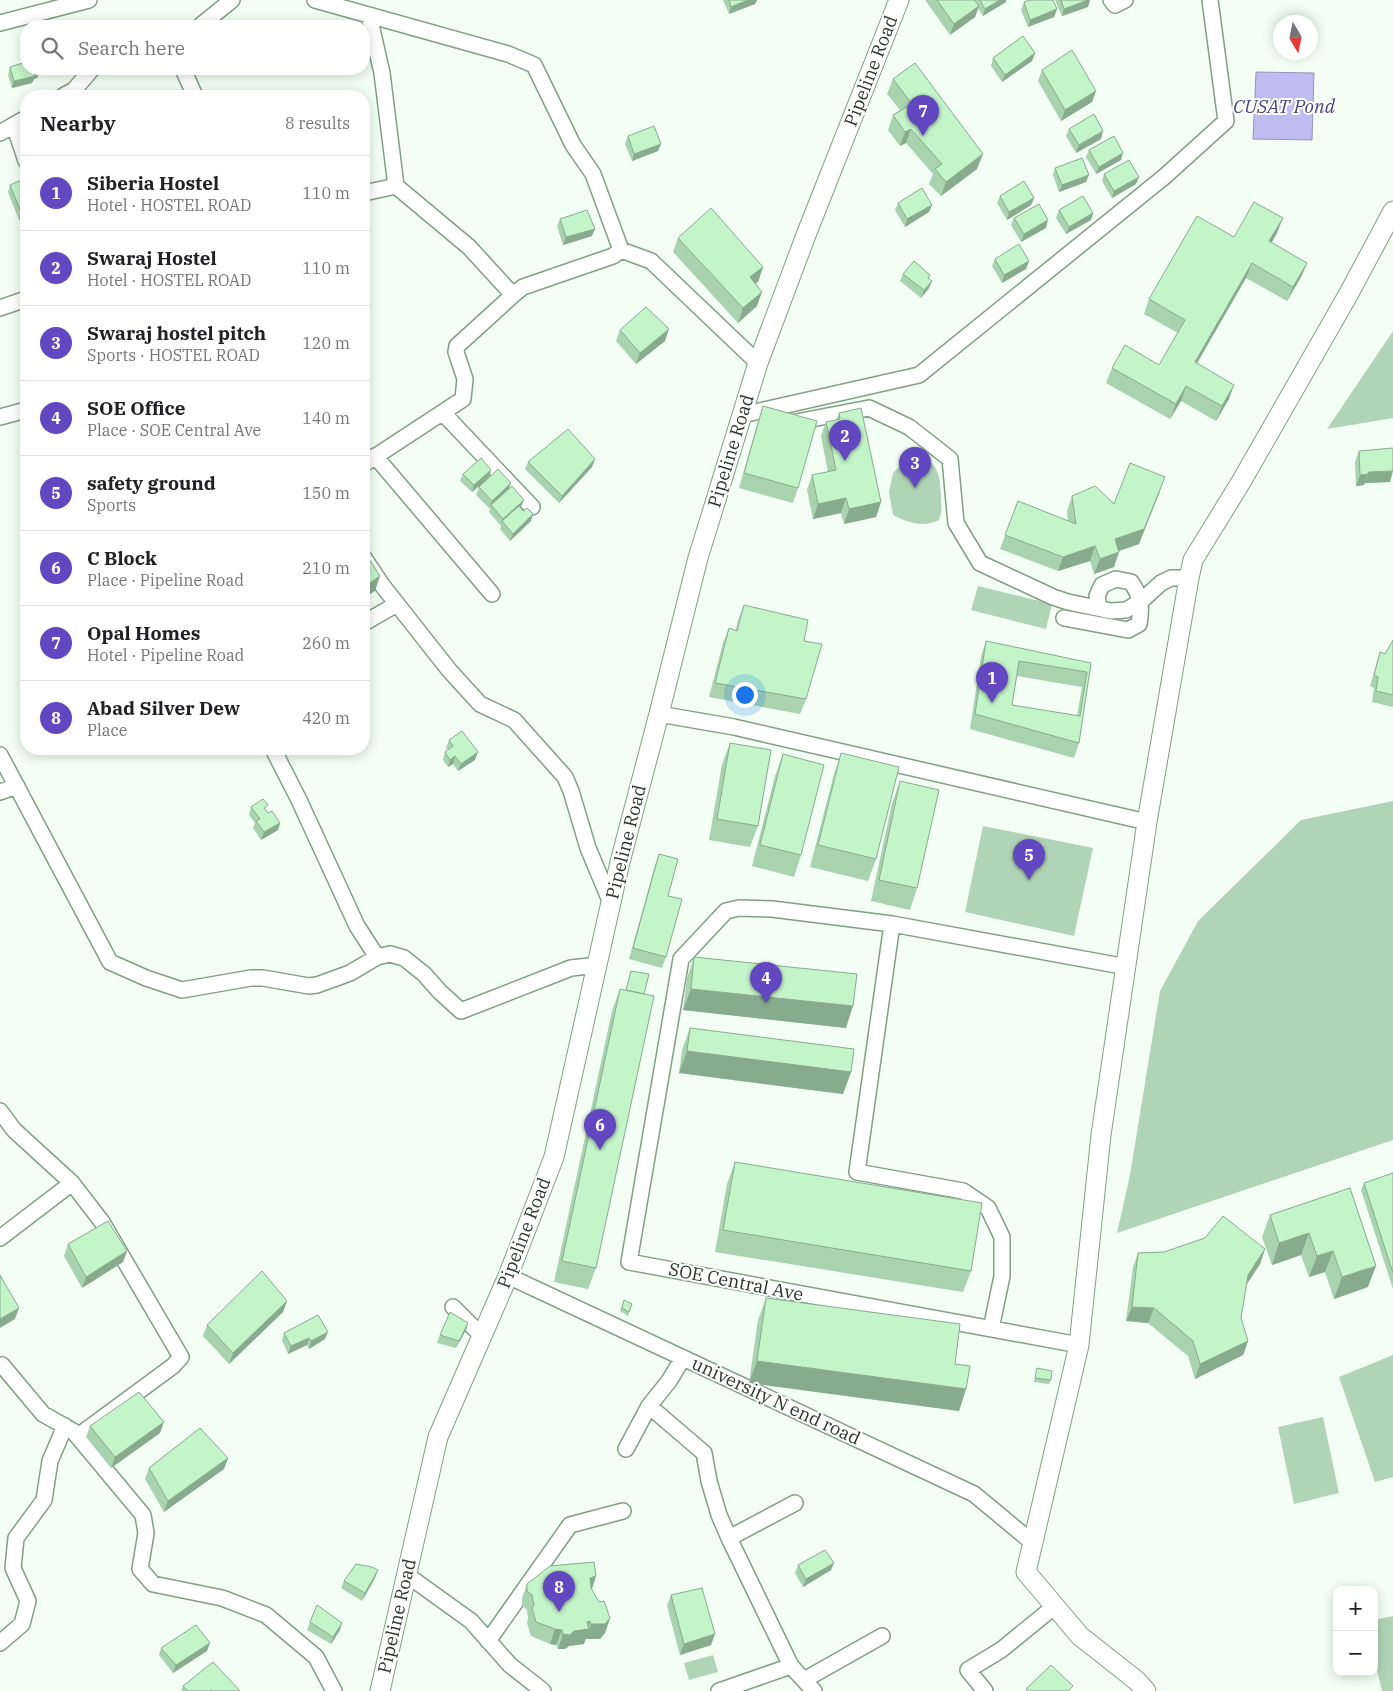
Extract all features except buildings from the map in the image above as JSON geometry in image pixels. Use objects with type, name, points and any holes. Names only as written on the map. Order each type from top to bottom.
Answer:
[{"type":"street","points":[[0,23],[89,0]]},
{"type":"street","points":[[207,20],[232,0]]},
{"type":"street","points":[[315,0],[508,54],[534,65],[573,145],[593,174],[621,250],[651,261],[758,363]]},
{"type":"street","name":"Pipeline Road","points":[[380,1691],[438,1437],[508,1276],[554,1157],[620,862],[698,558],[758,363],[806,235],[899,0]]},
{"type":"street","points":[[1111,0],[1115,6],[1125,0]]},
{"type":"street","points":[[742,415],[918,375],[1164,177],[1226,122],[1210,0]]},
{"type":"street","points":[[369,16],[370,20]]},
{"type":"street","points":[[370,20],[382,73],[396,186],[469,247],[513,295]]},
{"type":"street","points":[[74,90],[87,75]]},
{"type":"street","points":[[186,75],[192,90]]},
{"type":"street","points":[[0,133],[20,121]]},
{"type":"street","points":[[370,192],[396,186]]},
{"type":"street","points":[[1146,1691],[1137,1681],[1080,1636],[1026,1572],[1079,1345],[1101,1135],[1147,822],[1193,560],[1344,303],[1393,211]]},
{"type":"street","points":[[370,459],[463,399],[465,379],[456,352],[457,346],[513,295],[523,288],[613,256],[621,250]]},
{"type":"street","points":[[0,308],[20,300]]},
{"type":"street","points":[[789,423],[870,408],[909,427],[950,458],[956,523],[980,563],[1053,597],[1111,611],[1126,610],[1140,602],[1162,583],[1171,578],[1189,578]]},
{"type":"street","points":[[0,416],[20,411]]},
{"type":"street","points":[[443,413],[532,507]]},
{"type":"street","points":[[370,461],[492,594]]},
{"type":"street","points":[[370,567],[397,604],[480,704],[514,720],[565,777],[588,848],[611,903]]},
{"type":"street","points":[[1064,618],[1128,630],[1139,624],[1141,612],[1139,593],[1131,582],[1116,579],[1102,585],[1097,596],[1099,608]]},
{"type":"street","points":[[370,620],[397,604]]},
{"type":"street","points":[[659,714],[734,727],[1147,822]]},
{"type":"street","points":[[0,755],[110,962],[146,978],[182,990],[251,978],[263,978],[309,986],[350,973],[371,961],[390,954],[404,958],[424,974],[461,1011],[571,968],[598,965]]},
{"type":"street","points":[[276,755],[299,800],[357,926],[371,961]]},
{"type":"street","points":[[0,792],[17,786]]},
{"type":"street","name":"SOE Central Ave","points":[[892,924],[772,910],[738,908],[726,911],[681,959],[629,1262],[1079,1345]]},
{"type":"street","points":[[991,1329],[1002,1276],[1002,1237],[988,1208],[963,1190],[857,1172],[892,924],[1127,967]]},
{"type":"street","points":[[0,1111],[14,1130],[72,1183],[102,1222],[181,1357],[174,1366],[78,1436]]},
{"type":"street","points":[[0,1238],[72,1183]]},
{"type":"street","name":"university N end road","points":[[508,1276],[974,1494],[1033,1543]]},
{"type":"street","points":[[453,1307],[482,1336]]},
{"type":"street","points":[[626,1449],[649,1406],[669,1381],[683,1358]]},
{"type":"street","points":[[0,1366],[2,1365],[43,1414],[74,1430],[143,1514],[146,1533],[140,1569],[153,1584],[222,1598],[266,1615],[316,1657],[334,1691]]},
{"type":"street","points":[[649,1406],[704,1453],[716,1506],[729,1538],[791,1666],[809,1686],[882,1636]]},
{"type":"street","points":[[0,1643],[22,1624],[28,1601],[13,1568],[16,1538],[44,1500],[50,1461],[65,1426]]},
{"type":"street","points":[[729,1538],[795,1503]]},
{"type":"street","points":[[488,1641],[570,1525],[623,1511]]},
{"type":"street","points":[[407,1575],[470,1622],[510,1666],[543,1691]]},
{"type":"street","points":[[985,1691],[968,1670],[1000,1650],[1055,1606]]},
{"type":"street","points":[[719,1691],[791,1666]]},
{"type":"green space","points":[[1393,331],[1393,418],[1327,429]]},
{"type":"green space","points":[[927,459],[935,467],[940,480],[941,513],[939,520],[928,524],[916,524],[893,515],[889,492],[893,473],[901,465]]},
{"type":"green space","points":[[978,586],[1052,604],[1046,629],[971,610]]},
{"type":"green space","points":[[1393,801],[1393,1140],[1117,1233],[1130,1175],[1160,991],[1198,921],[1301,820]]},
{"type":"green space","points":[[983,826],[1093,848],[1074,936],[965,912]]},
{"type":"green space","points":[[1393,1355],[1393,1477],[1375,1482],[1339,1377]]},
{"type":"green space","points":[[1323,1417],[1339,1493],[1294,1504],[1278,1427]]},
{"type":"green space","points":[[1393,1616],[1393,1691],[1382,1691],[1378,1674],[1378,1619]]},
{"type":"green space","points":[[713,1655],[718,1672],[689,1680],[684,1663]]},
{"type":"water","name":"CUSAT Pond","points":[[1256,72],[1314,73],[1312,140],[1253,139]]},
{"type":"place","name":"Opal Homes","points":[[923,136]]},
{"type":"place","name":"Swaraj Hostel","points":[[845,461]]},
{"type":"place","name":"Swaraj hostel pitch","points":[[915,488]]},
{"type":"place","name":"Siberia Hostel","points":[[992,703]]},
{"type":"place","name":"safety ground","points":[[1029,880]]},
{"type":"place","name":"SOE Office","points":[[766,1003]]},
{"type":"place","name":"C Block","points":[[600,1150]]},
{"type":"place","name":"Abad Silver Dew","points":[[559,1612]]}]
